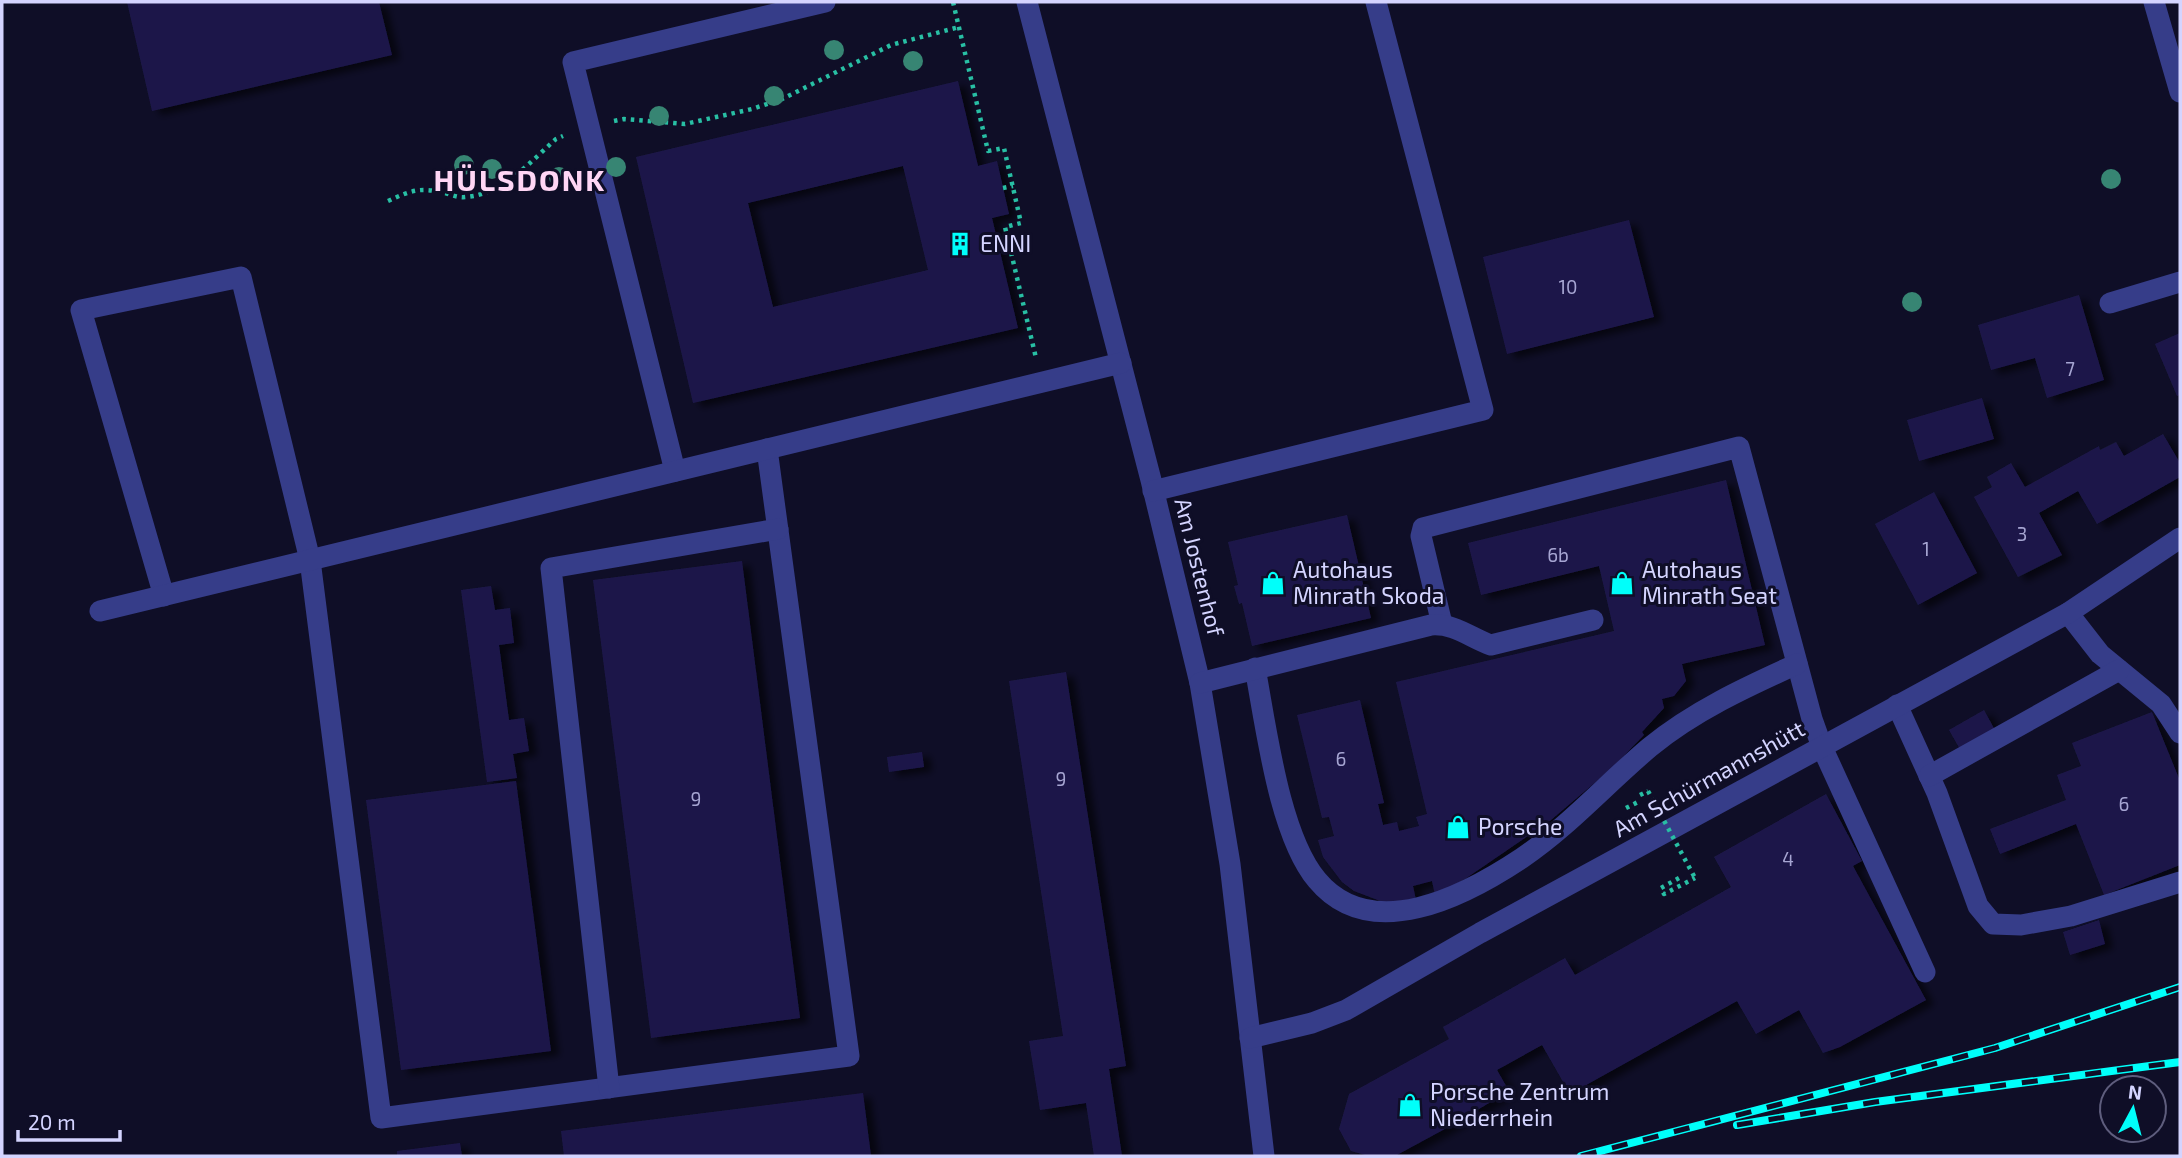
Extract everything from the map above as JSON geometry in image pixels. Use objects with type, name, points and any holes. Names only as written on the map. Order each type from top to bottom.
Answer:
[{"type":"street","points":[[675,471],[573,62],[825,2]]},
{"type":"street","name":"Am Jostenhof","points":[[1027,2],[1121,363],[1200,683],[1230,864],[1264,1156]]},
{"type":"street","points":[[1153,491],[1483,410],[1376,2]]},
{"type":"street","points":[[2154,2],[2180,92]]},
{"type":"street","points":[[164,596],[82,310],[241,277],[310,560],[381,1118],[849,1056],[767,449]]},
{"type":"street","points":[[2110,303],[2180,282]]},
{"type":"street","points":[[100,611],[1121,363]]},
{"type":"street","points":[[1442,624],[1421,536],[1423,528],[1739,447],[1822,747],[1925,972]]},
{"type":"street","points":[[608,1088],[551,568],[778,529]]},
{"type":"street","name":"Am Schürmannshütt","points":[[1250,1038],[1312,1023],[1346,1010],[1480,933],[2068,613],[2180,538]]},
{"type":"street","points":[[2068,613],[2100,654],[2161,704],[2180,733]]},
{"type":"street","points":[[1200,683],[1442,624],[1491,645],[1594,620]]},
{"type":"street","points":[[1255,668],[1277,784],[1296,843],[1315,877],[1332,896],[1355,908],[1385,913],[1427,905],[1464,891],[1523,857],[1600,794],[1651,747],[1737,691],[1797,664]]},
{"type":"street","points":[[1929,776],[2119,670]]},
{"type":"street","points":[[1897,705],[1929,776],[1978,906],[1993,923],[2021,925],[2071,916],[2180,882]]},
{"type":"path","points":[[953,2],[988,151],[1004,148],[1013,186],[1021,223],[1005,227],[1042,382]]},
{"type":"path","points":[[388,201],[410,191],[425,188],[464,198],[486,194],[511,179],[556,139],[589,125],[624,119],[685,124],[752,109],[782,99],[891,45],[959,27]]},
{"type":"path","points":[[1003,188],[1013,186]]},
{"type":"path","points":[[1648,791],[1695,878],[1664,894],[1661,888],[1679,878]]},
{"type":"building","points":[[127,2],[379,2],[392,55],[152,111]]},
{"type":"building","name":"ENNI","points":[[958,81],[978,166],[997,161],[1009,214],[992,218],[1018,328],[693,403],[636,157]],"holes":[[[903,166],[928,270],[773,307],[748,203]]]},
{"type":"building","points":[[1629,220],[1654,317],[1507,354],[1483,257]]},
{"type":"building","points":[[2079,295],[2104,380],[2047,398],[2035,358],[1991,370],[1978,325]]},
{"type":"building","points":[[2180,333],[2180,395],[2177,396],[2155,344]]},
{"type":"building","points":[[1982,398],[1994,439],[1919,461],[1907,420]]},
{"type":"building","points":[[2163,434],[2180,463],[2180,477],[2097,524],[2078,491],[2039,513],[2062,555],[2018,577],[1974,497],[1992,487],[1987,477],[2011,463],[2025,487],[2099,446],[2100,450],[2116,442],[2124,456]]},
{"type":"building","points":[[1726,480],[1765,645],[1682,664],[1686,681],[1674,696],[1662,699],[1664,708],[1642,732],[1644,735],[1612,768],[1551,820],[1465,879],[1435,895],[1432,881],[1413,886],[1416,900],[1383,902],[1354,891],[1342,882],[1323,857],[1318,840],[1334,836],[1329,817],[1322,818],[1297,715],[1360,700],[1384,803],[1378,804],[1383,825],[1397,822],[1399,831],[1419,826],[1416,817],[1427,814],[1396,682],[1614,631],[1599,566],[1481,595],[1468,543]]},
{"type":"building","points":[[1934,492],[1977,573],[1918,605],[1875,524]]},
{"type":"building","points":[[1347,515],[1371,618],[1252,646],[1242,603],[1239,604],[1234,586],[1238,585],[1228,542]]},
{"type":"building","points":[[742,561],[800,1018],[651,1038],[593,580]]},
{"type":"building","points":[[491,586],[495,610],[510,608],[514,643],[499,645],[509,720],[524,718],[529,751],[513,754],[517,778],[487,782],[461,590]]},
{"type":"building","points":[[1066,672],[1126,1066],[1109,1069],[1122,1156],[1094,1156],[1086,1103],[1040,1110],[1029,1041],[1063,1036],[1009,681]]},
{"type":"building","points":[[1984,710],[1996,732],[1961,751],[1949,730]]},
{"type":"building","points":[[2152,712],[2180,781],[2180,865],[2104,895],[2076,824],[2000,854],[1990,829],[2066,800],[2057,775],[2081,766],[2072,743]]},
{"type":"building","points":[[922,752],[924,767],[889,772],[887,757]]},
{"type":"building","points":[[516,781],[551,1051],[401,1070],[366,800]]},
{"type":"building","points":[[1826,794],[1862,861],[1853,866],[1926,1000],[1840,1047],[1823,1053],[1799,1010],[1756,1034],[1737,1001],[1570,1094],[1542,1045],[1497,1070],[1509,1091],[1454,1124],[1395,1156],[1369,1156],[1351,1151],[1339,1129],[1349,1094],[1449,1039],[1443,1027],[1565,958],[1575,975],[1731,887],[1714,857]]},
{"type":"building","points":[[2099,920],[2105,944],[2070,955],[2063,932]]},
{"type":"building","points":[[863,1093],[871,1156],[564,1156],[561,1131]]},
{"type":"building","points":[[460,1143],[462,1156],[397,1156],[397,1151]]},
{"type":"railway","points":[[1581,1156],[1995,1048],[2180,987]]},
{"type":"railway","points":[[1737,1125],[1875,1102],[2180,1062]]},
{"type":"place","name":"ENNI","points":[[960,244]]},
{"type":"place","name":"Autohaus Minrath Skoda","points":[[1273,583]]},
{"type":"place","name":"Autohaus Minrath Seat","points":[[1622,583]]},
{"type":"place","name":"Porsche","points":[[1458,827]]},
{"type":"place","name":"Porsche Zentrum Niederrhein","points":[[1410,1105]]},
{"type":"district","name":"HÜLSDONK","points":[[520,181]]}]
